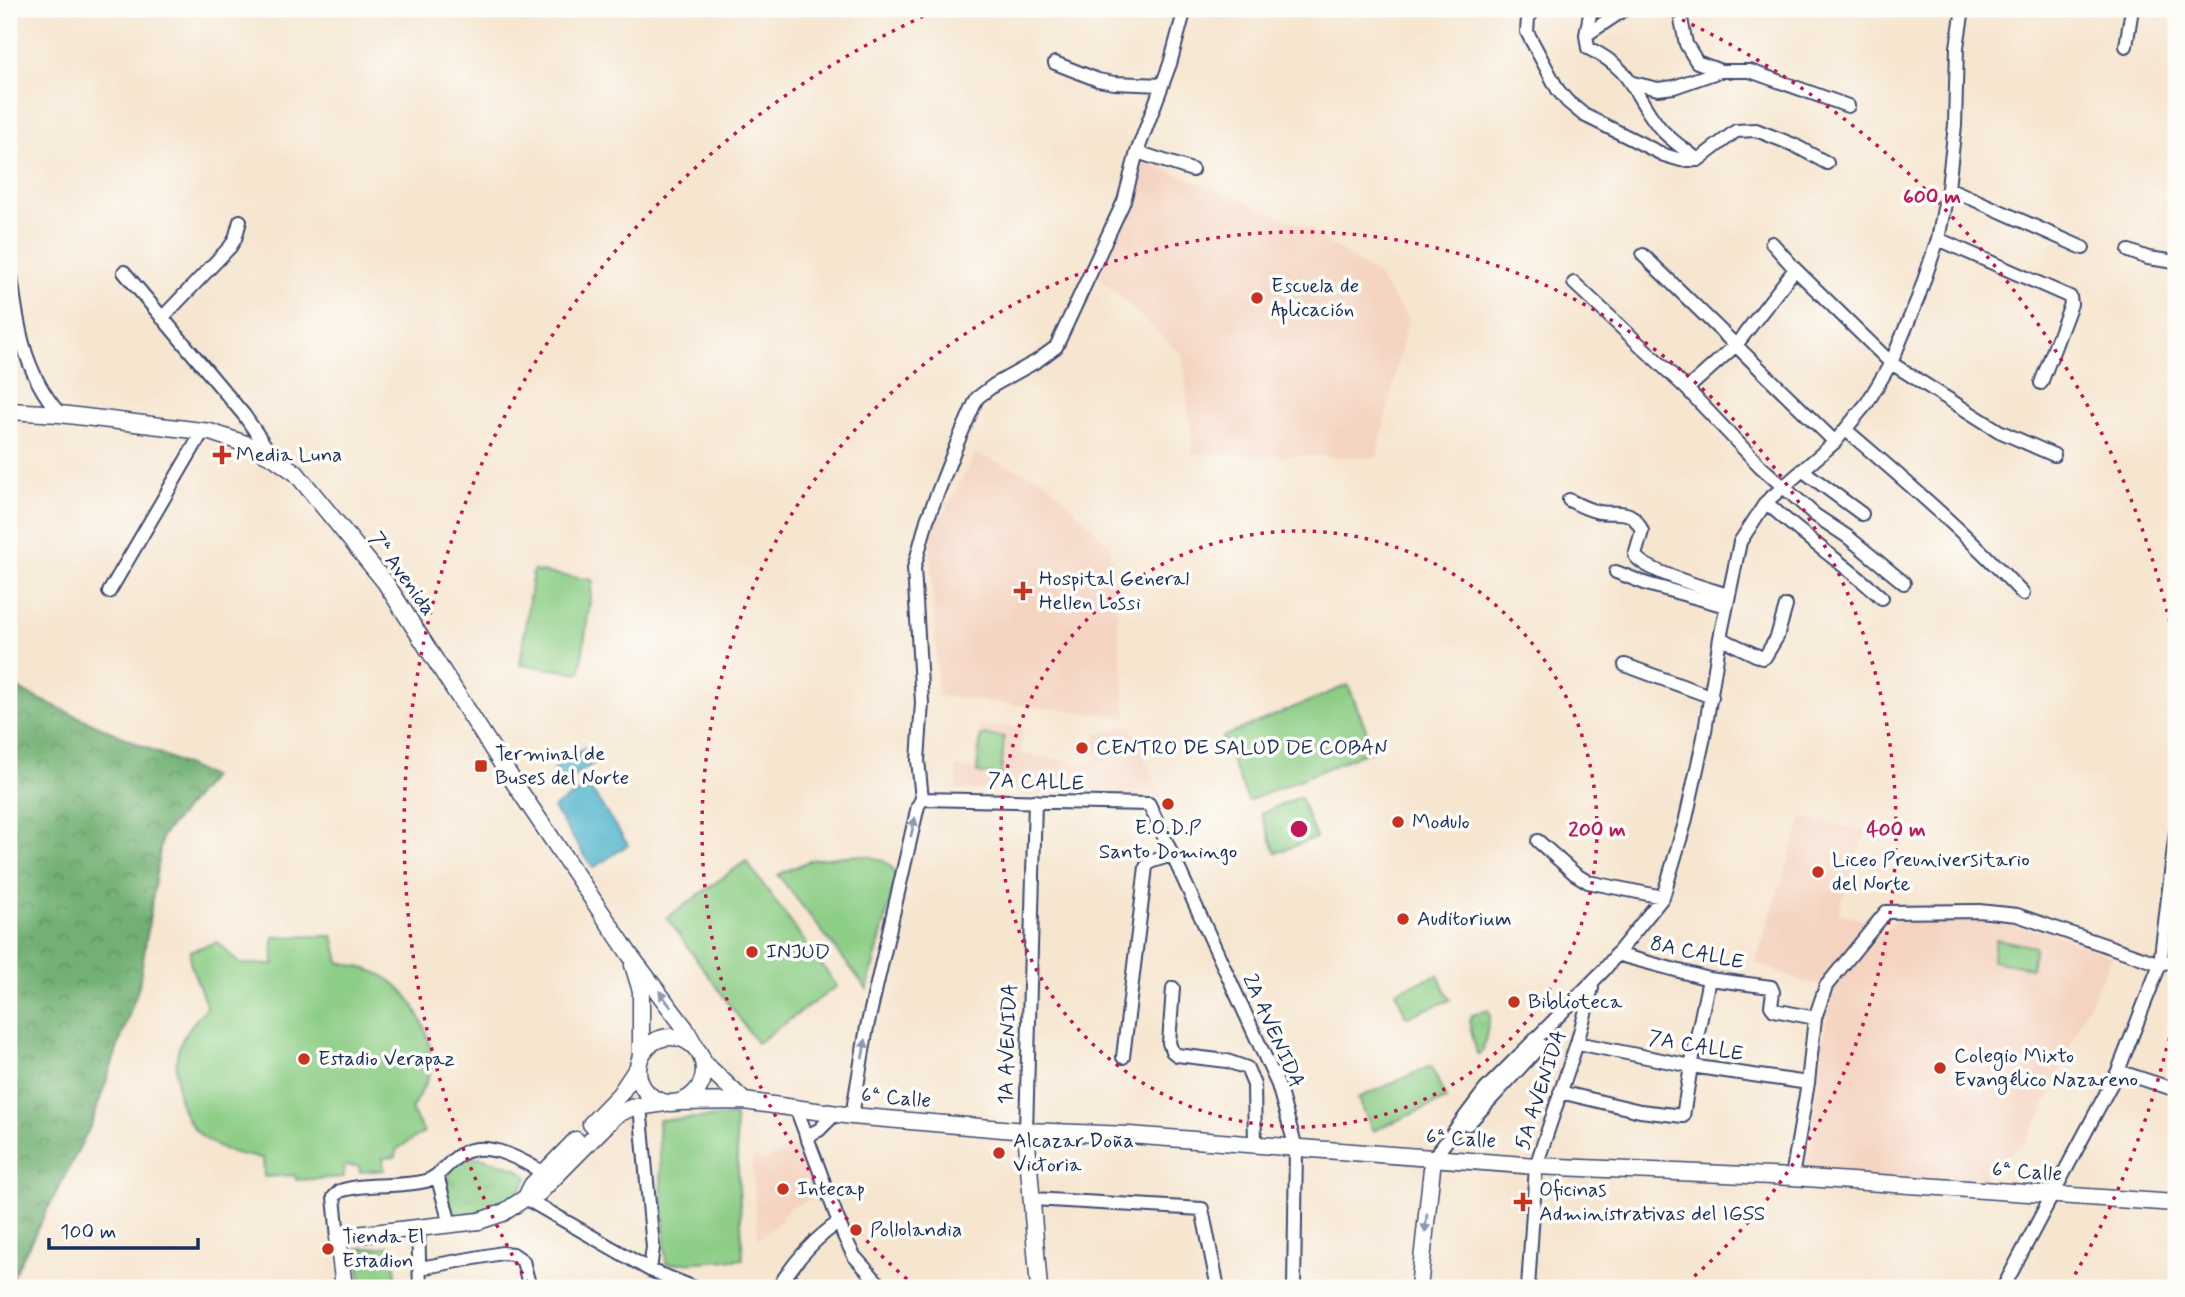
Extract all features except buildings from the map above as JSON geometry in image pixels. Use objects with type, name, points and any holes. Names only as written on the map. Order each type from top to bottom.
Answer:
[{"type":"main road","name":"7ª Avenida","points":[[9,411],[60,414],[202,431],[228,437],[272,457],[296,473],[385,582],[513,781],[630,956],[675,1014],[695,1046]]},
{"type":"main road","name":"7ª Avenida","points":[[630,956],[641,991],[639,1061]]},
{"type":"main road","points":[[344,1288],[338,1237],[494,1217],[525,1198],[539,1193],[548,1176],[620,1094],[639,1061],[656,1040],[676,1037],[695,1046],[704,1063],[744,1101]]},
{"type":"main road","points":[[639,1061],[642,1086],[648,1094],[672,1102],[694,1094],[700,1087],[705,1071],[704,1063]]},
{"type":"main road","name":"6ª Calle","points":[[548,1176],[623,1111],[672,1102],[744,1101],[844,1115],[1433,1159],[1792,1177],[2176,1203]]},
{"type":"main road","name":"1A AVENIDA","points":[[1027,1130],[1039,1288]]},
{"type":"main road","points":[[1419,1288],[1433,1159]]},
{"type":"street","points":[[806,1136],[844,1115],[918,806],[922,799],[918,760],[922,703],[914,568],[927,520],[977,398],[1056,346],[1124,201],[1137,152],[1162,85],[1185,9]]},
{"type":"street","points":[[1535,9],[1528,18],[1527,32],[1558,90],[1584,115],[1664,155],[1681,160],[1698,160],[1736,131],[1756,130],[1794,145],[1827,163]]},
{"type":"street","points":[[1591,9],[1586,35],[1588,48],[1617,65],[1633,83],[1661,130],[1698,160]]},
{"type":"street","points":[[1586,35],[1625,9]]},
{"type":"street","points":[[1679,9],[1686,44],[1697,62],[1721,71]]},
{"type":"street","points":[[1433,1159],[1491,1101],[1592,988],[1663,897],[1685,822],[1712,697],[1720,638],[1740,542],[1766,502],[1835,442],[1867,402],[1891,363],[1918,298],[1938,239],[1948,188],[1955,125],[1957,47],[1963,9]]},
{"type":"street","points":[[2126,46],[2132,9]]},
{"type":"street","points":[[1055,63],[1098,80],[1162,85]]},
{"type":"street","points":[[1633,83],[1658,89],[1674,87],[1721,71],[1750,71],[1848,106]]},
{"type":"street","points":[[1137,152],[1192,170]]},
{"type":"street","points":[[1948,188],[2083,248]]},
{"type":"street","points":[[162,318],[230,247],[240,221]]},
{"type":"street","points":[[1938,239],[2070,297],[2071,304],[2041,383]]},
{"type":"street","points":[[1772,243],[1891,363],[2000,431],[2054,455]]},
{"type":"street","points":[[2129,251],[2148,258],[2176,262]]},
{"type":"street","points":[[1643,255],[1835,442]]},
{"type":"street","points":[[9,260],[23,348],[37,385],[60,414]]},
{"type":"street","points":[[1687,389],[1736,345],[1795,269]]},
{"type":"street","points":[[124,272],[251,423],[272,457]]},
{"type":"street","points":[[1574,282],[1687,389],[1760,466],[1815,515],[1848,537],[1904,583]]},
{"type":"street","points":[[1846,430],[1911,485],[2023,594]]},
{"type":"street","points":[[109,592],[202,431]]},
{"type":"street","points":[[1802,470],[1862,514]]},
{"type":"street","points":[[1569,500],[1596,512],[1624,513],[1633,517],[1642,531],[1635,555],[1637,561],[1727,601]]},
{"type":"street","points":[[1766,502],[1882,598]]},
{"type":"street","points":[[1616,572],[1647,584],[1727,601]]},
{"type":"street","points":[[1720,638],[1765,657],[1777,637],[1786,606]]},
{"type":"street","points":[[1625,665],[1712,697]]},
{"type":"street","name":"7A CALLE","points":[[922,799],[1149,804]]},
{"type":"street","name":"1A AVENIDA","points":[[1027,1130],[1035,801]]},
{"type":"street","name":"2A AVENIDA","points":[[1149,804],[1278,1085],[1296,1148],[1294,1288]]},
{"type":"street","points":[[2003,1288],[2118,1071],[2160,964],[2176,831]]},
{"type":"street","points":[[1538,841],[1588,882],[1663,897]]},
{"type":"street","points":[[1123,1057],[1146,867],[1150,862],[1172,855]]},
{"type":"street","points":[[1792,1177],[1808,1083],[1815,1018],[1826,986],[1886,912],[1979,911],[2017,915],[2160,964],[2176,960]]},
{"type":"street","name":"8A CALLE","points":[[1616,954],[1709,979],[1771,987],[1771,1006],[1778,1011],[1815,1018]]},
{"type":"street","points":[[1433,1159],[1485,1090],[1604,970]]},
{"type":"street","points":[[1559,1092],[1640,1111],[1681,1117],[1685,1114],[1691,1066],[1709,979]]},
{"type":"street","points":[[1173,988],[1169,1043],[1172,1051],[1177,1055],[1227,1061],[1247,1068],[1254,1085],[1255,1144]]},
{"type":"street","name":"5A AVENIDA","points":[[1528,1288],[1536,1166],[1577,1043],[1592,988]]},
{"type":"street","name":"7A CALLE","points":[[1577,1043],[1691,1066],[1808,1083]]},
{"type":"street","points":[[2118,1071],[2176,1090]]},
{"type":"street","points":[[640,1106],[653,1247],[650,1269]]},
{"type":"street","points":[[796,1108],[854,1256],[883,1288]]},
{"type":"street","points":[[338,1237],[334,1197],[344,1189],[423,1181],[437,1175],[458,1156],[479,1149],[503,1154],[548,1176]]},
{"type":"street","points":[[437,1175],[450,1224]]},
{"type":"street","points":[[525,1198],[650,1269],[695,1288]]},
{"type":"street","points":[[1032,1199],[1202,1209],[1217,1288]]},
{"type":"street","points":[[778,1288],[805,1252],[824,1232],[839,1222]]},
{"type":"street","points":[[418,1227],[420,1288]]},
{"type":"street","points":[[420,1268],[502,1253],[513,1254],[523,1261],[530,1288]]},
{"type":"shaded area","name":"Escuela de Aplicación","points":[[1143,160],[1302,225],[1377,275],[1408,319],[1377,457],[1193,454],[1183,356],[1098,276],[1127,217]]},
{"type":"shaded area","name":"Hospital General Hellen Lossi","points":[[975,454],[1043,478],[1110,545],[1127,717],[938,696],[929,527],[945,511]]},
{"type":"shaded area","points":[[979,725],[1023,728],[1021,754],[1094,764],[1095,734],[1130,725],[1162,797],[1148,801],[1029,791],[956,790],[956,767],[974,769]]},
{"type":"shaded area","name":"Liceo Preuniversitario del Norte","points":[[1803,817],[1866,831],[1838,913],[1876,923],[1822,984],[1802,982],[1755,962]]},
{"type":"shaded area","name":"Colegio Mixto Evangélico Nazareno","points":[[1899,916],[1990,922],[2050,932],[2112,956],[2081,1020],[2041,1116],[2024,1144],[2008,1156],[1987,1164],[1985,1185],[1806,1172],[1830,990]]},
{"type":"shaded area","name":"Intecap","points":[[803,1145],[814,1174],[811,1182],[817,1196],[786,1209],[787,1214],[782,1216],[782,1220],[758,1239],[752,1159],[756,1157],[760,1162]]},
{"type":"green space","points":[[533,571],[593,580],[580,673],[520,665]]},
{"type":"green space","points":[[9,683],[212,777],[162,836],[139,986],[91,1125],[9,1284]]},
{"type":"green space","points":[[1348,685],[1374,749],[1248,801],[1222,737]]},
{"type":"green space","points":[[981,735],[1004,737],[1001,776],[977,773]]},
{"type":"green space","points":[[1300,797],[1316,838],[1276,853],[1261,813]]},
{"type":"green space","points":[[855,855],[884,861],[897,875],[867,989],[778,875],[811,860]]},
{"type":"green space","name":"INJUD","points":[[746,861],[837,986],[757,1043],[667,918]]},
{"type":"green space","name":"Estadio Verapaz","points":[[333,936],[339,962],[372,971],[390,980],[408,997],[422,1021],[430,1047],[430,1071],[411,1110],[424,1132],[396,1150],[396,1157],[383,1158],[384,1170],[360,1172],[359,1166],[344,1166],[344,1177],[296,1180],[295,1175],[264,1177],[263,1158],[231,1152],[205,1138],[194,1129],[180,1102],[176,1071],[179,1047],[207,1007],[190,962],[190,951],[217,942],[240,964],[274,964],[273,937]]},
{"type":"green space","points":[[1996,939],[2035,947],[2031,968],[1992,961]]},
{"type":"green space","points":[[1438,975],[1450,1000],[1406,1017],[1396,991]]},
{"type":"green space","points":[[1488,1010],[1490,1016],[1483,1050],[1481,1054],[1477,1054],[1469,1021],[1472,1015]]},
{"type":"green space","points":[[1431,1066],[1446,1099],[1373,1131],[1358,1098]]},
{"type":"green space","points":[[735,1116],[743,1259],[666,1264],[658,1120]]},
{"type":"green space","points":[[480,1157],[515,1168],[528,1177],[522,1188],[508,1202],[490,1211],[458,1217],[447,1194],[447,1178],[456,1164]]},
{"type":"green space","points":[[393,1246],[397,1288],[361,1288],[357,1249]]},
{"type":"water","points":[[584,748],[594,763],[564,783],[554,768]]},
{"type":"water","points":[[588,785],[628,845],[593,868],[553,808]]},
{"type":"place","name":"Escuela de Aplicación","points":[[1257,298]]},
{"type":"place","name":"Media Luna","points":[[222,455]]},
{"type":"place","name":"Hospital General Hellen Lossi","points":[[1023,591]]},
{"type":"place","name":"CENTRO DE SALUD DE COBAN","points":[[1082,748]]},
{"type":"place","name":"Terminal de Buses del Norte","points":[[481,766]]},
{"type":"place","name":"E.O.D.P Santo Domingo","points":[[1168,804]]},
{"type":"place","name":"Modulo","points":[[1398,822]]},
{"type":"place","name":"Liceo Preuniversitario del Norte","points":[[1818,872]]},
{"type":"place","name":"Auditorium","points":[[1403,919]]},
{"type":"place","name":"INJUD","points":[[752,952]]},
{"type":"place","name":"Biblioteca","points":[[1514,1002]]},
{"type":"place","name":"Estadio Verapaz","points":[[304,1059]]},
{"type":"place","name":"Colegio Mixto Evangélico Nazareno","points":[[1940,1068]]},
{"type":"place","name":"Alcazar Doña Victoria","points":[[999,1153]]},
{"type":"place","name":"Intecap","points":[[783,1189]]},
{"type":"place","name":"Oficinas Administrativas del IGSS","points":[[1523,1202]]},
{"type":"place","name":"Pollolandia","points":[[856,1230]]},
{"type":"place","name":"Tienda El Estadion","points":[[328,1249]]}]
